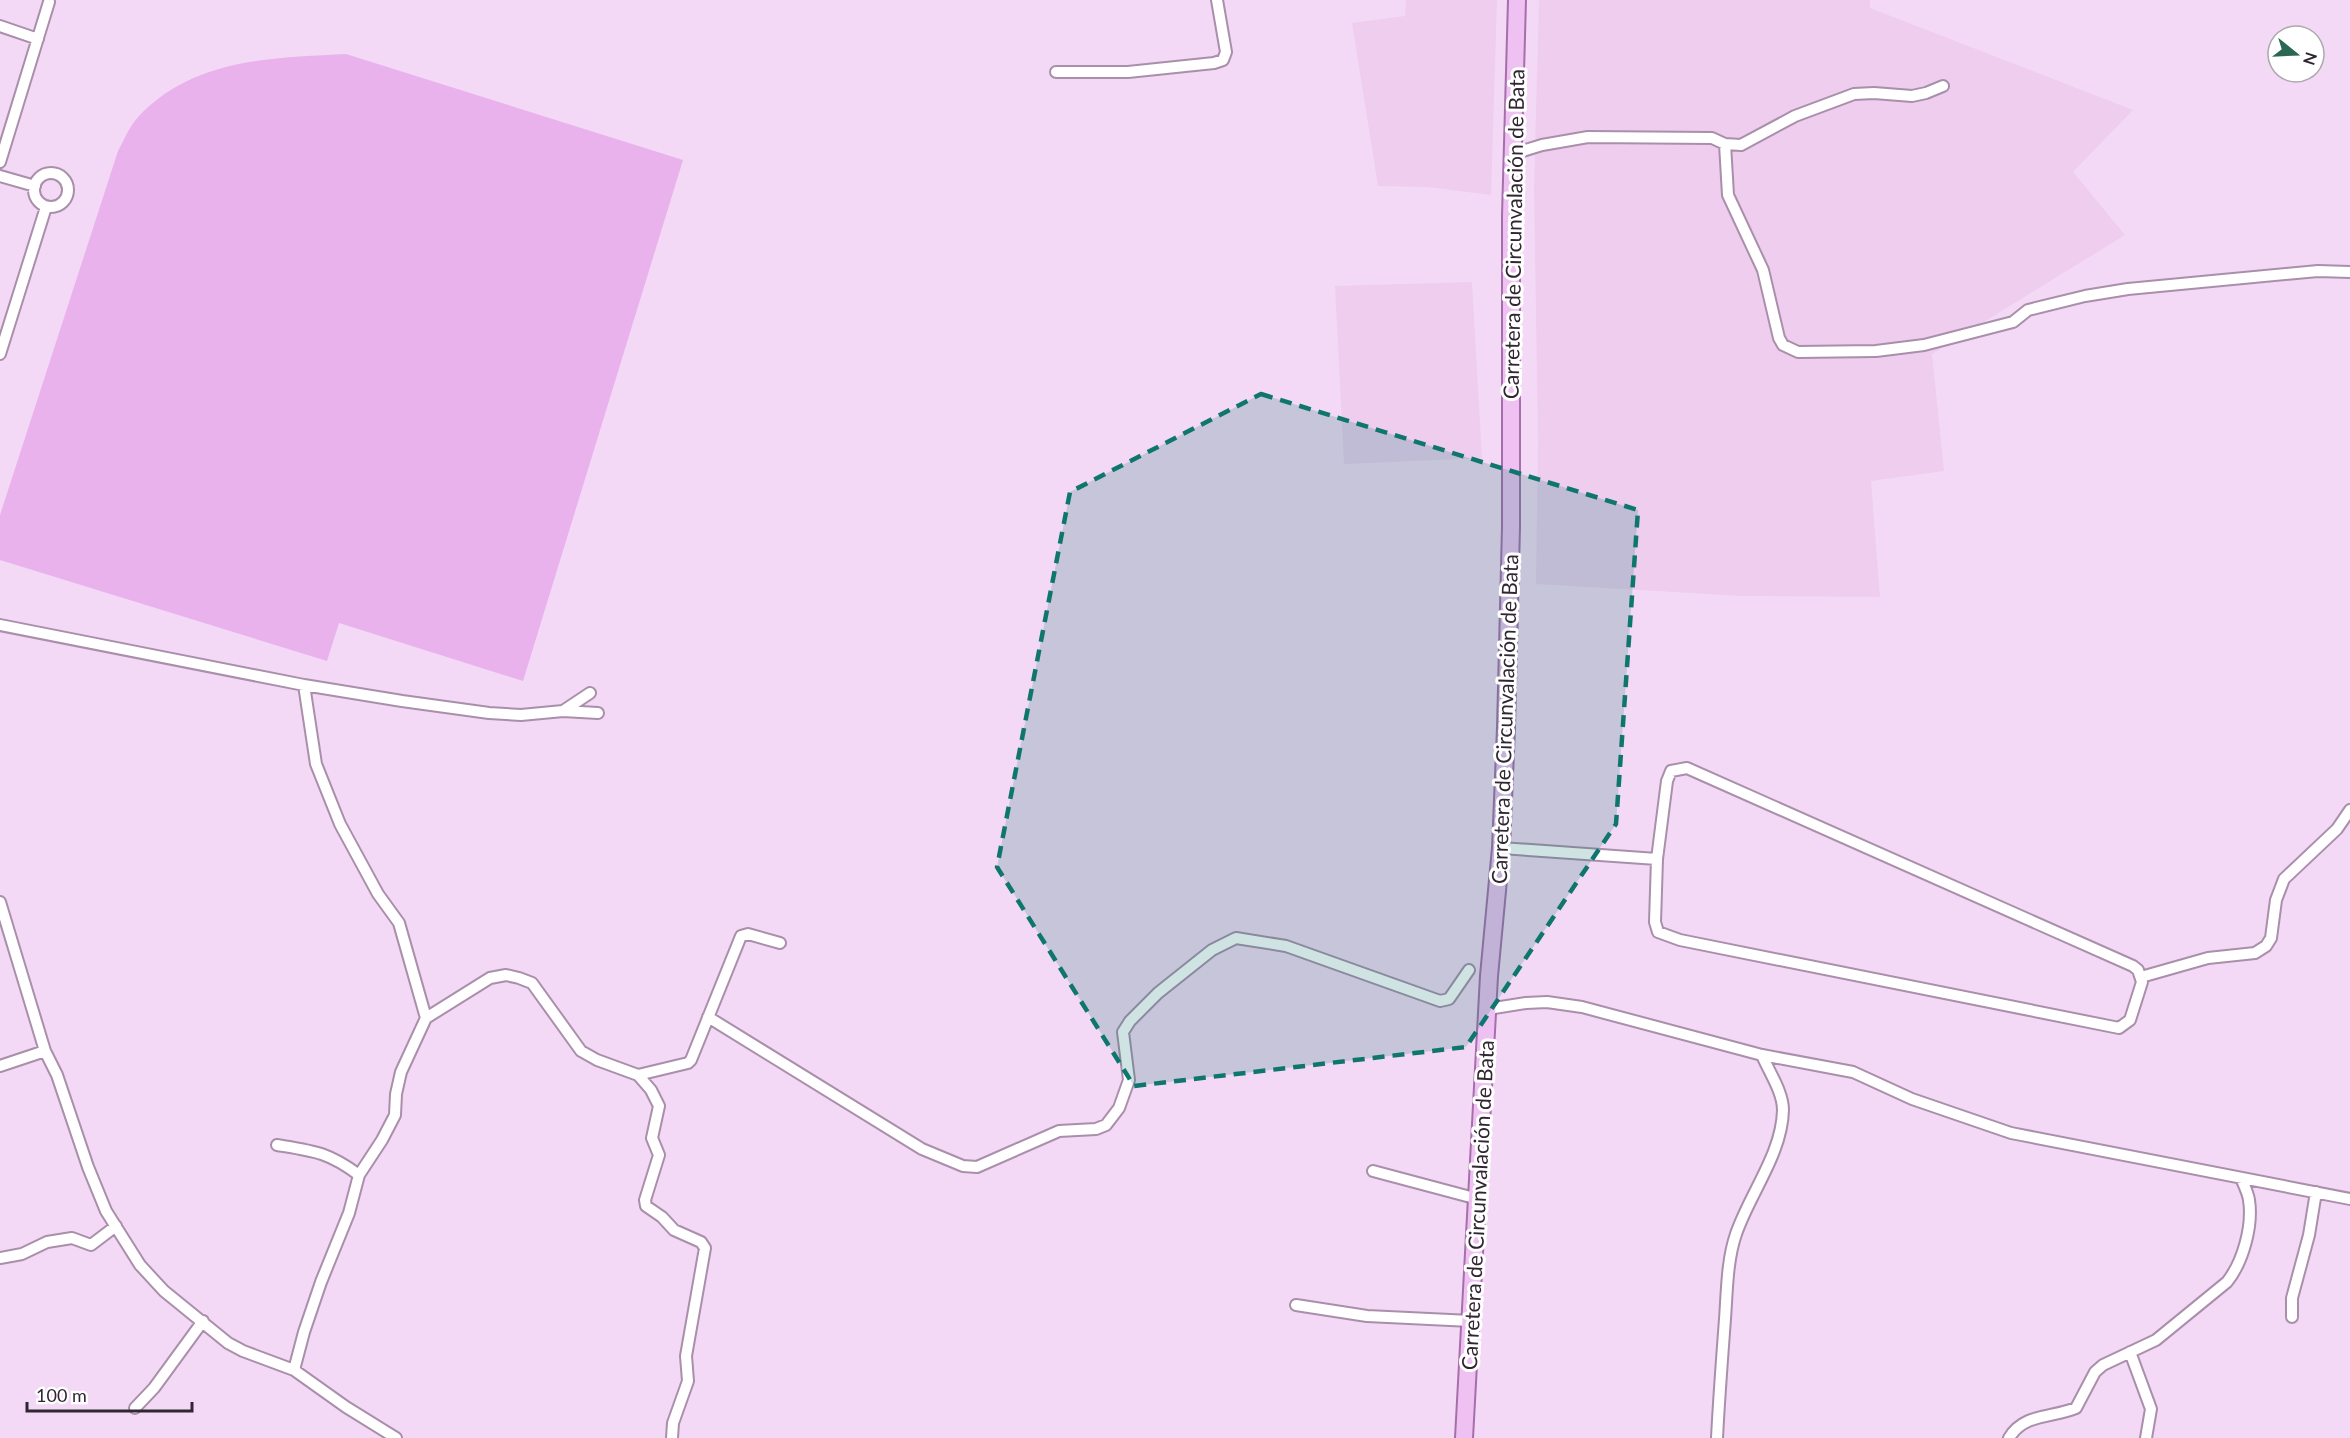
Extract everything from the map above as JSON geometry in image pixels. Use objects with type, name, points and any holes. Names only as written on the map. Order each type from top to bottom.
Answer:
[{"type":"main road","name":"Carretera de Circunvalación de Bata","points":[[1464,1438],[1488,1009],[1501,848],[1510,576],[1513,154],[1517,0]]},
{"type":"street","points":[[1056,72],[1128,72],[1214,63],[1222,60],[1226,52],[1217,0]]},
{"type":"street","points":[[0,162],[50,2]]},
{"type":"street","points":[[0,26],[38,39]]},
{"type":"street","points":[[1513,154],[1552,143],[1588,137],[1712,138],[1725,144],[1741,145],[1795,116],[1854,94],[1912,96],[1942,86]]},
{"type":"street","points":[[1725,144],[1728,195],[1763,270],[1779,338],[1783,345],[1798,352],[1876,351],[1924,345],[2013,322],[2028,310],[2066,300],[2128,289],[2318,271],[2350,272]]},
{"type":"street","points":[[51,172],[57,173],[66,180],[69,190],[65,201],[56,207],[46,207],[35,196],[35,186],[41,176],[51,172]]},
{"type":"street","points":[[0,176],[35,186]]},
{"type":"street","points":[[0,354],[46,207]]},
{"type":"street","points":[[0,625],[304,685],[489,713],[520,715],[562,711],[598,713]]},
{"type":"street","points":[[304,685],[316,764],[340,824],[378,894],[399,923],[426,1018]]},
{"type":"street","points":[[562,711],[590,693]]},
{"type":"street","points":[[1687,768],[2133,966],[2138,970],[2142,982],[2130,1020],[2119,1028],[1680,940],[1658,932],[1655,922],[1657,859],[1667,781],[1671,771],[1687,768]]},
{"type":"street","points":[[2141,976],[2208,958],[2255,953],[2266,946],[2271,938],[2276,900],[2284,879],[2337,829],[2350,810]]},
{"type":"street","points":[[1501,848],[1657,859]]},
{"type":"street","points":[[0,902],[45,1051],[57,1075],[88,1167],[106,1211],[140,1265],[164,1291],[234,1347],[294,1370],[390,1436]]},
{"type":"street","points":[[638,1075],[688,1063],[741,936],[748,934],[780,943]]},
{"type":"street","points":[[708,1017],[922,1149],[963,1166],[977,1167],[1059,1131],[1096,1129],[1106,1125],[1119,1108],[1128,1080],[1123,1032],[1130,1021],[1158,993],[1212,950],[1236,938],[1286,946],[1440,1001],[1449,999],[1468,970]]},
{"type":"street","points":[[294,1370],[308,1322],[349,1213],[359,1175],[382,1140],[394,1115],[401,1072],[426,1018],[490,978],[506,975],[532,983],[581,1051],[597,1060],[638,1075],[651,1090],[659,1106],[652,1138],[659,1155],[645,1200],[646,1206],[662,1217],[674,1230],[701,1242],[705,1248],[686,1356],[688,1381],[673,1423],[672,1438]]},
{"type":"street","points":[[1488,1009],[1547,1002],[1582,1007],[1762,1056],[1853,1072],[1912,1099],[2011,1133],[2350,1199]]},
{"type":"street","points":[[0,1066],[45,1051]]},
{"type":"street","points":[[1717,1438],[1727,1281],[1731,1254],[1736,1234],[1777,1143],[1781,1125],[1783,1108],[1779,1093],[1762,1056]]},
{"type":"street","points":[[277,1145],[338,1159],[359,1175]]},
{"type":"street","points":[[1373,1172],[1478,1199]]},
{"type":"street","points":[[2009,1438],[2013,1430],[2032,1418],[2076,1408],[2095,1372],[2110,1360],[2156,1340],[2205,1302],[2234,1272],[2243,1248],[2250,1213],[2249,1198],[2241,1178]]},
{"type":"street","points":[[2292,1317],[2292,1298],[2309,1235],[2316,1192]]},
{"type":"street","points":[[0,1257],[22,1254],[56,1240],[72,1238],[91,1245],[116,1226]]},
{"type":"street","points":[[1296,1305],[1366,1316],[1471,1321]]},
{"type":"street","points":[[135,1408],[154,1388],[203,1322]]},
{"type":"street","points":[[2130,1352],[2151,1409],[2146,1438]]},
{"type":"highlighted area","points":[[1261,394],[1638,510],[1616,824],[1466,1047],[1134,1086],[997,867],[1070,492]]},
{"type":"shaded area","points":[[1406,0],[1497,0],[1491,195],[1427,187],[1378,186],[1352,23],[1405,16]]},
{"type":"shaded area","points":[[1539,0],[1870,0],[1870,8],[2133,110],[2073,172],[2125,235],[1932,354],[1944,471],[1871,481],[1880,597],[1742,596],[1536,584],[1538,441],[1534,188]]},
{"type":"shaded area","points":[[346,54],[683,160],[523,681],[339,623],[327,661],[0,560],[0,515],[118,151],[133,124],[161,97],[184,82],[209,72],[262,60]]},
{"type":"shaded area","points":[[1472,282],[1482,458],[1344,464],[1335,286]]}]
